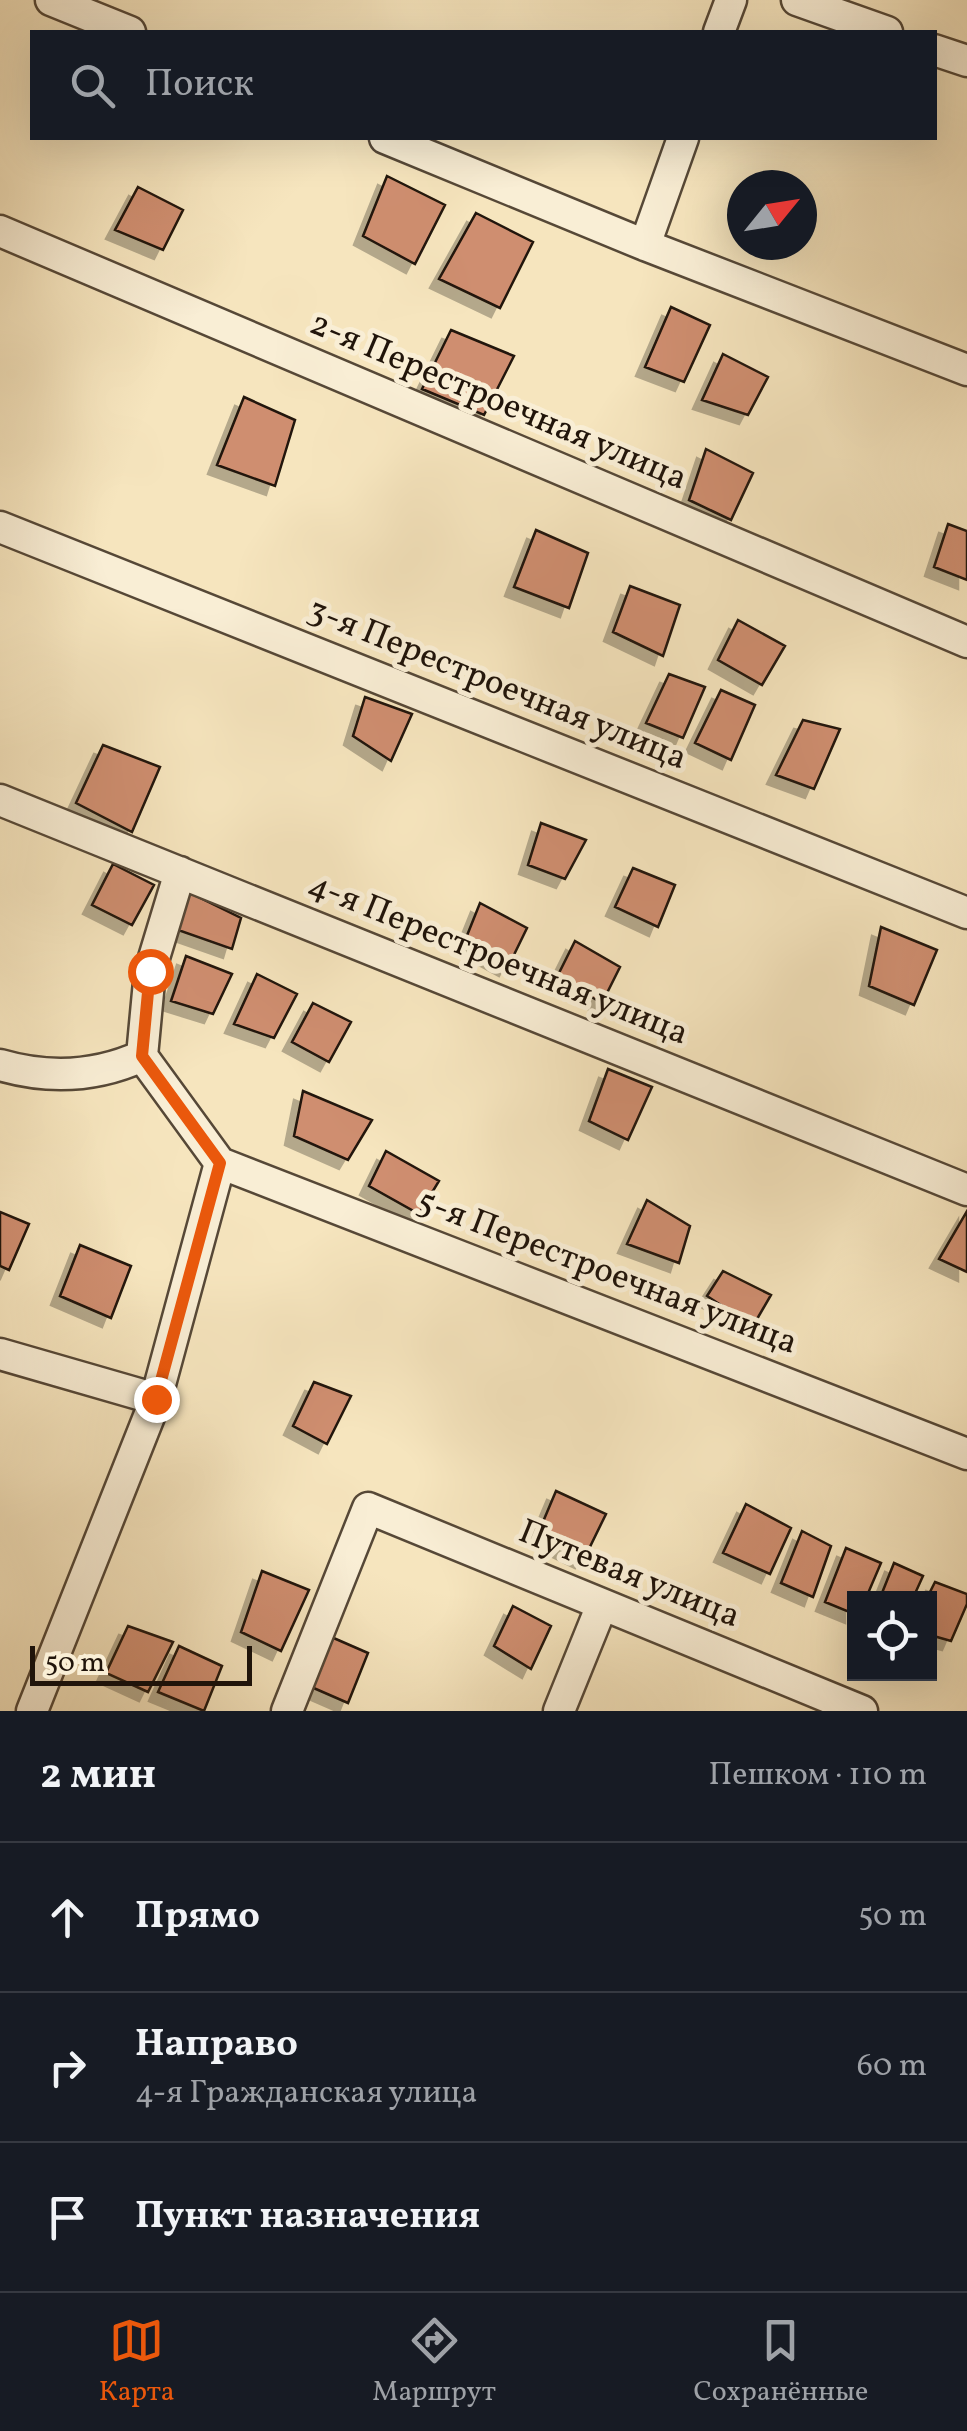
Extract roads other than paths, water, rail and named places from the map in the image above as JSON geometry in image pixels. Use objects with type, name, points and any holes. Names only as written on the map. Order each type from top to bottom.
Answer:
[{"type":"street","points":[[51,0],[125,30]]},
{"type":"street","points":[[720,30],[731,0]]},
{"type":"street","points":[[797,0],[881,30]]},
{"type":"street","points":[[937,51],[967,62]]},
{"type":"street","points":[[390,140],[967,370]]},
{"type":"street","points":[[646,245],[682,140]]},
{"type":"street","name":"2-я Перестроечная улица","points":[[0,231],[967,642]]},
{"type":"street","name":"3-я Перестроечная улица","points":[[0,527],[967,913]]},
{"type":"street","name":"4-я Перестроечная улица","points":[[0,800],[967,1190]]},
{"type":"street","points":[[32,1711],[156,1399],[220,1163],[142,1056],[150,971],[180,872]]},
{"type":"street","points":[[0,1065],[24,1072],[78,1074],[113,1069],[142,1056]]},
{"type":"street","name":"5-я Перестроечная улица","points":[[220,1163],[967,1454]]},
{"type":"street","points":[[0,1354],[156,1399]]},
{"type":"street","name":"Путевая улица","points":[[286,1711],[368,1508],[846,1708]]},
{"type":"street","points":[[559,1711],[602,1605]]}]
